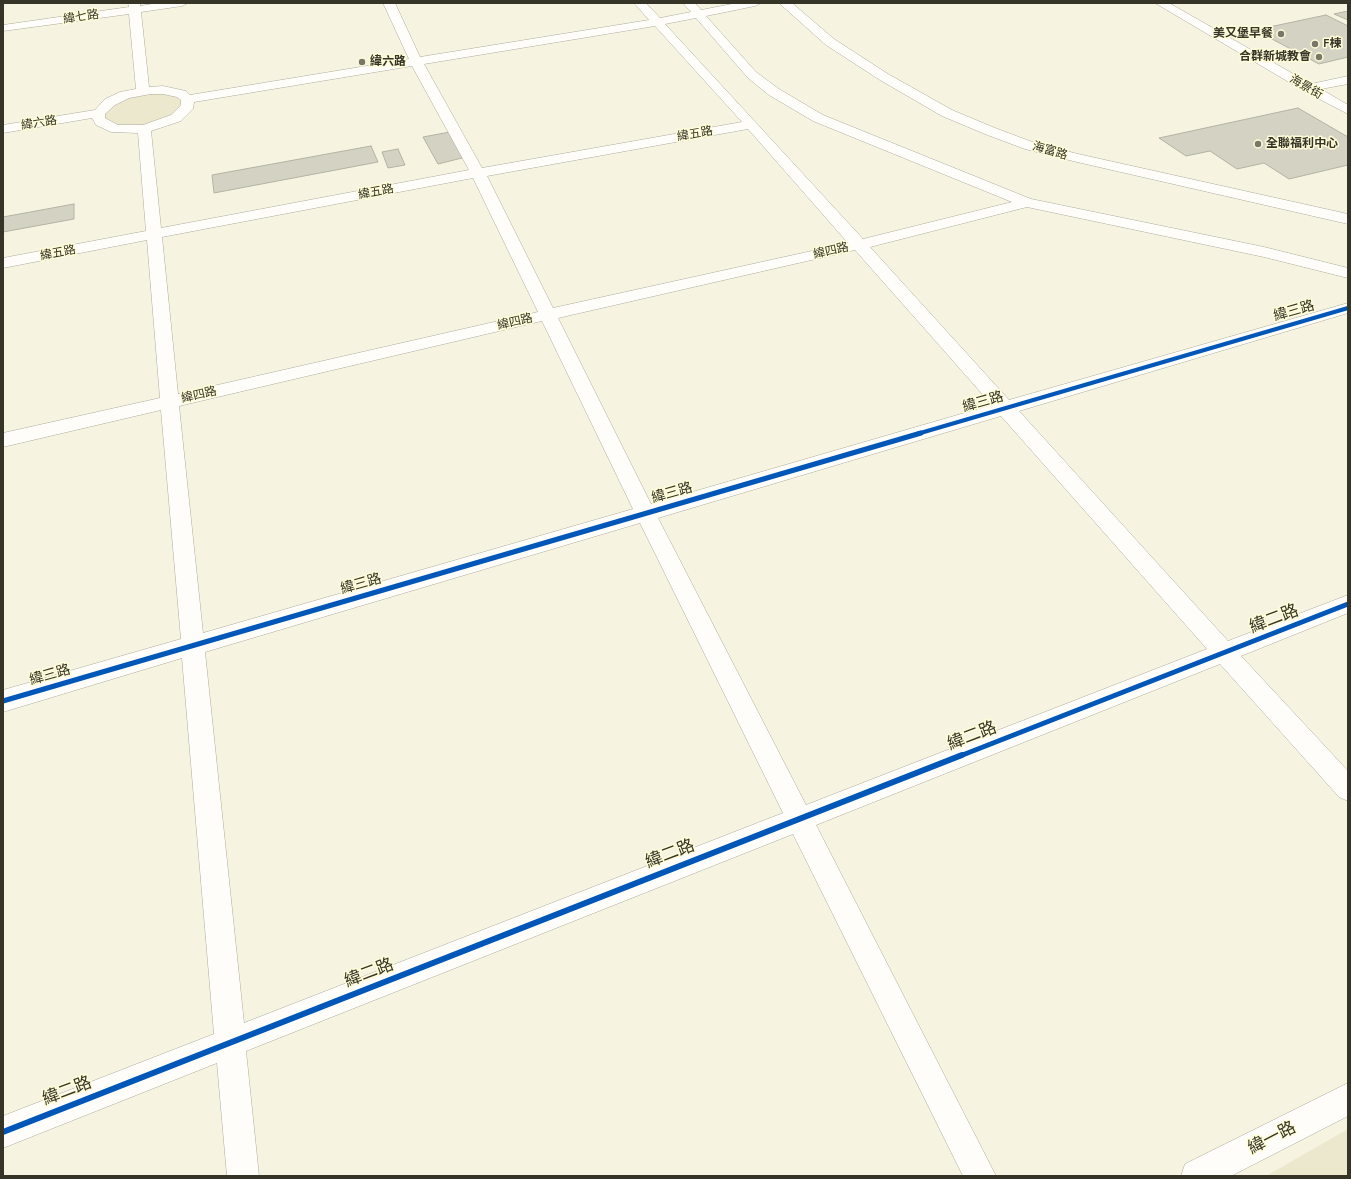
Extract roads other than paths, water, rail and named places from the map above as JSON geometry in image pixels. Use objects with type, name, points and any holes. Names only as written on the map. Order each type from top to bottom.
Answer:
[{"type":"street","name":"緯七路","points":[[3,28],[134,6],[182,3]]},
{"type":"street","points":[[389,3],[416,61],[478,173],[645,514],[980,1176]]},
{"type":"street","points":[[640,3],[1003,408],[1348,789]]},
{"type":"street","points":[[689,3],[752,75],[774,92],[818,118],[1027,204],[1264,252],[1348,273]]},
{"type":"street","points":[[187,99],[188,106],[176,118],[144,129],[124,130],[107,126],[98,118],[99,113],[104,107],[115,99],[143,91],[164,90],[175,92],[187,99],[656,22],[755,3]]},
{"type":"street","name":"海富路","points":[[784,3],[830,42],[884,77],[947,113],[990,131],[1030,146],[1077,158],[1348,219]]},
{"type":"street","name":"海景街","points":[[1161,3],[1348,110]]},
{"type":"street","points":[[134,6],[143,91]]},
{"type":"street","points":[[1309,88],[1348,80]]},
{"type":"street","name":"緯六路","points":[[3,129],[99,113]]},
{"type":"street","name":"緯五路","points":[[3,264],[478,173],[750,124]]},
{"type":"street","points":[[144,129],[243,1176]]},
{"type":"street","name":"緯四路","points":[[3,440],[858,245],[1027,204]]},
{"type":"street","name":"緯三路","points":[[3,701],[1348,308]]},
{"type":"street","name":"緯二路","points":[[3,1132],[1348,604]]},
{"type":"street","name":"緯一路","points":[[1197,1176],[1348,1099]]},
{"type":"place","name":"美又堡早餐","points":[[1281,34]]},
{"type":"place","name":"F棟","points":[[1315,44]]},
{"type":"place","name":"合群新城教會","points":[[1319,57]]},
{"type":"place","name":"緯六路","points":[[362,62]]},
{"type":"place","name":"全聯福利中心","points":[[1258,144]]}]
